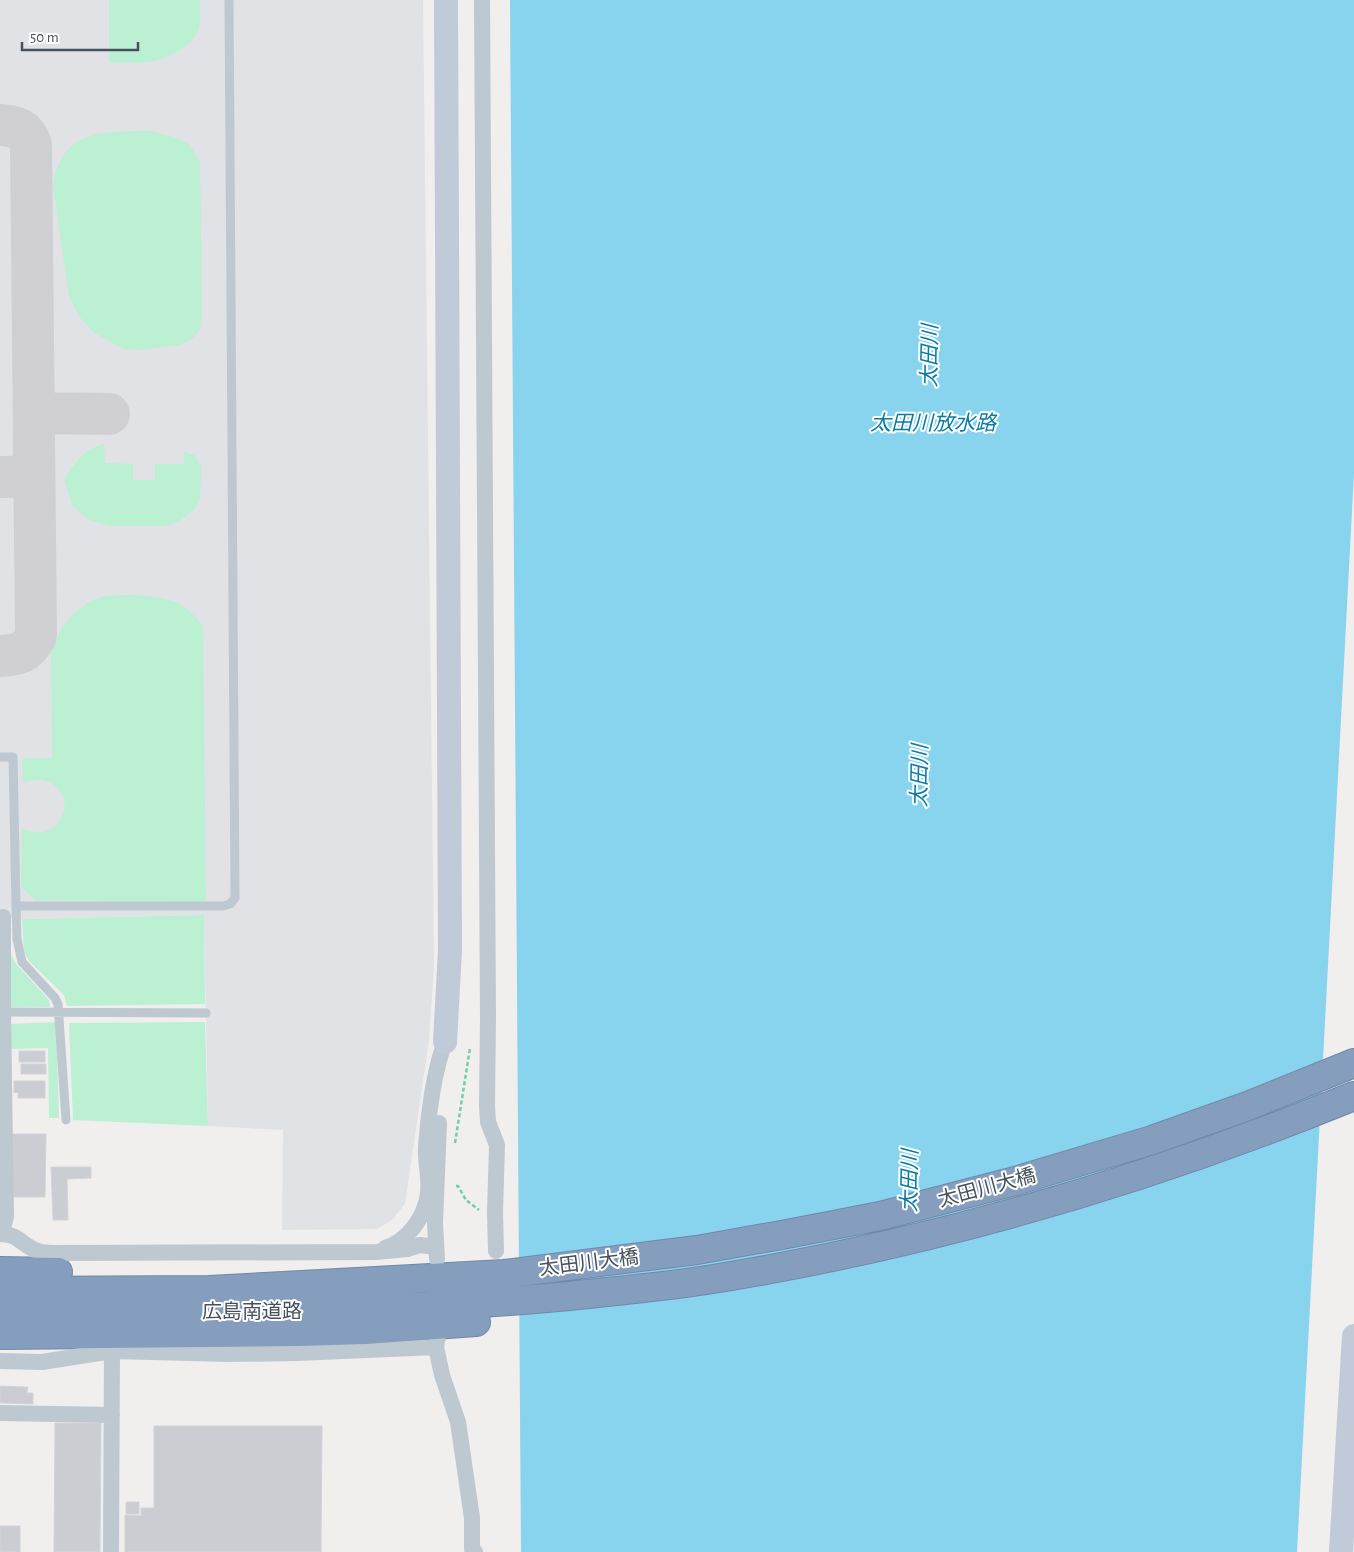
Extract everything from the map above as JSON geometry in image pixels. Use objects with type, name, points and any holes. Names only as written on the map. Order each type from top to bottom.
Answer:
[{"type":"highway","name":"太田川大橋","points":[[500,1262],[697,1250],[890,1213],[1015,1182],[1152,1140],[1245,1107],[1346,1066]]},
{"type":"highway","name":"太田川大橋","points":[[704,1280],[870,1248],[1080,1194],[1192,1157],[1346,1099]]},
{"type":"highway","name":"広島南道路","points":[[0,1291],[209,1290],[300,1284],[500,1262]]},
{"type":"highway","points":[[0,1271],[212,1272],[300,1284]]},
{"type":"highway","name":"広島南道路","points":[[0,1313],[297,1312],[401,1308],[504,1311],[604,1305],[704,1280]]},
{"type":"highway","points":[[0,1335],[346,1330],[432,1326],[504,1311]]},
{"type":"street","points":[[10,912],[1,1012],[6,1216],[1,1234],[9,1234],[19,1238],[32,1249],[54,1253],[376,1252],[420,1246],[436,1253],[436,1185],[440,1111],[446,1060],[445,1042],[450,950],[446,0]]},
{"type":"street","points":[[482,0],[488,1017],[486,1098],[488,1122],[497,1145],[495,1213],[500,1262]]},
{"type":"street","points":[[376,1252],[393,1246],[405,1236],[419,1219],[426,1203],[428,1185],[426,1148],[438,1058],[445,1042]]},
{"type":"street","points":[[1341,1552],[1354,1336]]},
{"type":"street","points":[[0,1361],[42,1362],[112,1351],[230,1354],[298,1353],[437,1341],[442,1374],[458,1422],[472,1518],[472,1549],[475,1552]]},
{"type":"street","points":[[111,1552],[112,1351]]},
{"type":"street","points":[[0,1413],[112,1415]]},
{"type":"lane","points":[[10,912],[223,906],[230,904],[235,898],[229,0]]},
{"type":"lane","points":[[0,757],[13,757],[10,912],[22,962],[55,998],[60,1012],[66,1120]]},
{"type":"lane","points":[[1,1012],[206,1013]]},
{"type":"path","points":[[455,1146],[472,1040],[488,1017]]},
{"type":"path","points":[[456,1186],[458,1186],[459,1191],[470,1205],[485,1212]]},
{"type":"shaded area","points":[[0,0],[423,0],[434,966],[429,1040],[405,1204],[392,1220],[377,1229],[282,1230],[283,1130],[208,1126],[204,915],[22,919],[0,917]]},
{"type":"green space","points":[[109,0],[200,0],[199,28],[191,41],[171,55],[148,62],[109,63]]},
{"type":"green space","points":[[150,131],[174,137],[190,145],[200,163],[202,311],[200,328],[193,338],[181,345],[138,350],[123,349],[93,332],[79,316],[69,296],[53,186],[58,167],[65,153],[75,143],[87,137],[101,134]]},
{"type":"green space","points":[[104,444],[105,463],[133,464],[133,480],[155,480],[155,464],[184,464],[184,452],[194,455],[201,467],[200,499],[194,510],[179,521],[166,526],[110,526],[89,520],[72,505],[64,479],[76,462],[86,453]]},
{"type":"green space","points":[[130,595],[171,600],[188,610],[203,627],[206,902],[35,900],[21,886],[22,828],[36,832],[48,831],[57,824],[63,815],[65,805],[62,794],[55,786],[42,780],[23,783],[22,758],[52,758],[51,651],[62,628],[73,614],[90,601],[105,596]]},
{"type":"green space","points":[[204,915],[205,1004],[67,1006],[64,995],[29,961],[24,951],[22,919]]},
{"type":"green space","points":[[11,955],[16,964],[49,1000],[50,1007],[11,1007]]},
{"type":"green space","points":[[56,1022],[59,1118],[49,1118],[48,1048],[10,1049],[10,1024]]},
{"type":"green space","points":[[205,1022],[208,1126],[73,1120],[69,1023]]},
{"type":"water","name":"太田川放水路","points":[[510,0],[1354,0],[1354,473],[1297,1552],[521,1552]]},
{"type":"building","points":[[19,1051],[45,1051],[45,1062],[19,1062]]},
{"type":"building","points":[[21,1064],[46,1064],[46,1074],[21,1074]]},
{"type":"building","points":[[14,1081],[45,1081],[45,1098],[18,1098],[18,1092],[14,1093]]},
{"type":"building","points":[[12,1134],[46,1134],[45,1197],[12,1197]]},
{"type":"building","points":[[51,1167],[91,1167],[91,1178],[67,1179],[68,1220],[53,1220]]},
{"type":"building","points":[[0,1386],[28,1387],[27,1393],[33,1393],[33,1404],[0,1403]]},
{"type":"building","points":[[55,1423],[101,1423],[100,1552],[54,1552]]},
{"type":"building","points":[[154,1426],[322,1426],[321,1552],[125,1552],[125,1515],[141,1516],[141,1508],[154,1508]]},
{"type":"building","points":[[126,1502],[139,1502],[139,1514],[126,1514]]},
{"type":"building","points":[[0,1526],[20,1526],[20,1552],[0,1552]]},
{"type":"taxiway","points":[[0,125],[20,129],[26,135],[31,145],[36,636],[26,650],[12,655],[0,656]]},
{"type":"taxiway","points":[[34,413],[109,414]]},
{"type":"taxiway","points":[[0,477],[16,477],[25,474],[34,463]]},
{"type":"water label","name":"太田川","points":[[930,356]]},
{"type":"water label","name":"太田川","points":[[920,776]]},
{"type":"water label","name":"太田川","points":[[910,1181]]}]
